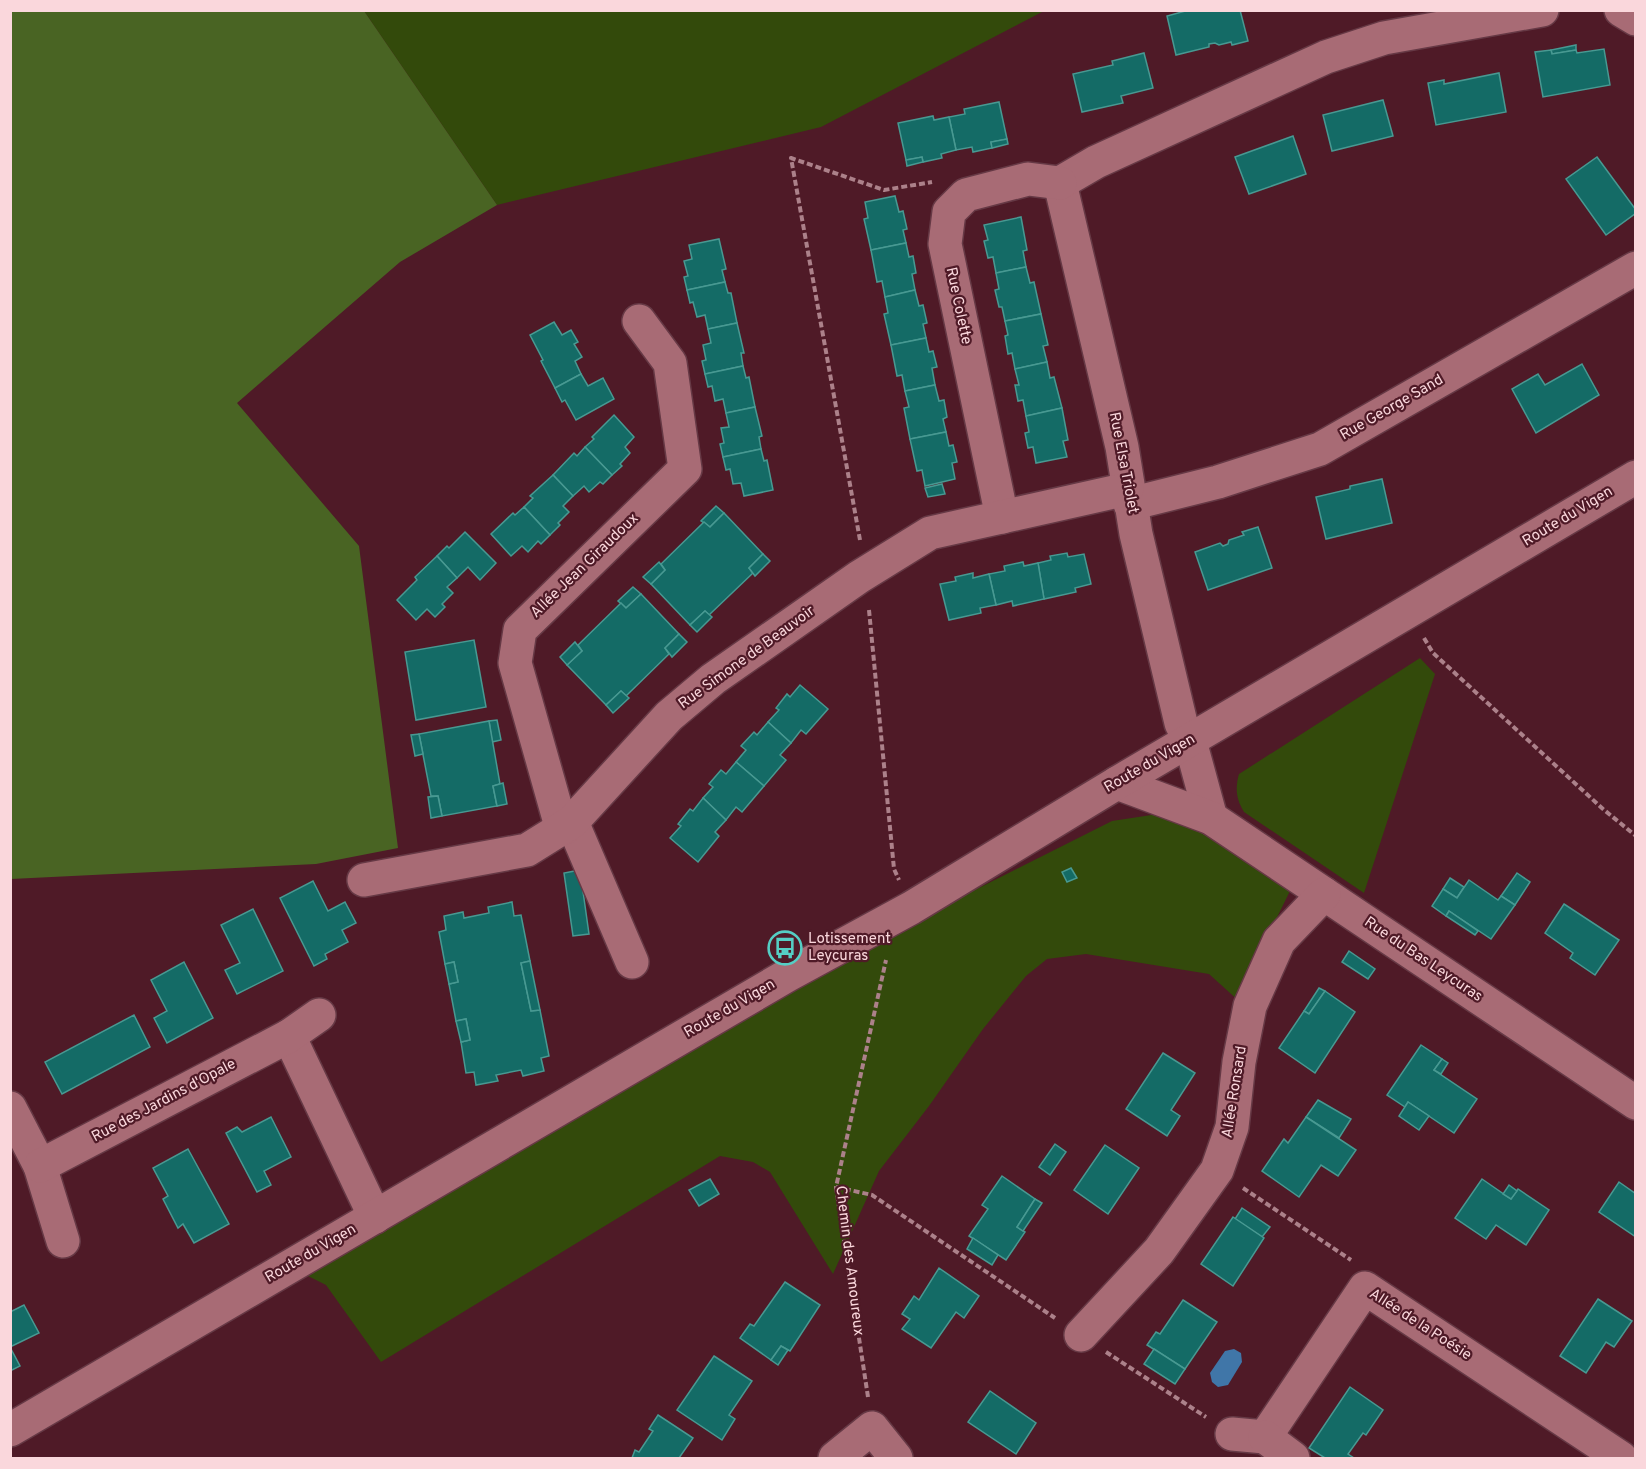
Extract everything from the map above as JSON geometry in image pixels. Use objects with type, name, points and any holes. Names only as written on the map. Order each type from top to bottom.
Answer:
[{"type":"street","points":[[955,206],[966,195],[1028,179],[1060,183],[1096,162],[1326,57],[1384,38],[1542,10]]},
{"type":"street","points":[[1621,10],[1635,19]]},
{"type":"street","name":"Rue Elsa Triolet","points":[[1060,183],[1122,447],[1129,496],[1181,723],[1190,741]]},
{"type":"street","name":"Rue Colette","points":[[955,206],[950,212],[945,244],[1002,517]]},
{"type":"street","name":"Rue George Sand","points":[[1129,496],[1218,482],[1320,449],[1635,268]]},
{"type":"street","name":"Allée Jean Giraudoux","points":[[568,825],[559,819],[515,663],[520,630],[684,469],[670,363],[639,321]]},
{"type":"street","name":"Route du Vigen","points":[[10,1430],[788,975],[903,912],[1635,477]]},
{"type":"street","name":"Rue Simone de Beauvoir","points":[[364,880],[527,850],[568,825],[669,716],[713,679],[866,573],[930,533],[1002,517],[1129,496]]},
{"type":"street","points":[[1190,741],[1211,818]]},
{"type":"street","name":"Rue du Bas Leycuras","points":[[1117,783],[1211,818],[1635,1103]]},
{"type":"street","points":[[568,825],[632,962]]},
{"type":"street","name":"Allée Ronsard","points":[[1080,1335],[1159,1251],[1217,1170],[1232,1127],[1239,1062],[1250,1006],[1279,941],[1324,894]]},
{"type":"street","name":"Rue des Jardins d'Opale","points":[[40,1166],[289,1036],[320,1015]]},
{"type":"street","points":[[289,1036],[375,1216]]},
{"type":"street","points":[[10,1108],[40,1166],[63,1241]]},
{"type":"street","name":"Allée de la Poésie","points":[[1265,1437],[1365,1288],[1621,1458]]},
{"type":"street","points":[[835,1458],[872,1428],[896,1458]]},
{"type":"street","points":[[1232,1434],[1265,1437],[1293,1458]]},
{"type":"path","points":[[903,912],[894,869],[866,573],[791,158],[884,190],[941,181],[955,206]]},
{"type":"path","points":[[1408,612],[1433,653],[1635,836]]},
{"type":"path","name":"Chemin des Amoureux","points":[[872,1428],[836,1187],[903,912]]},
{"type":"path","points":[[1217,1170],[1357,1264],[1365,1288]]},
{"type":"path","points":[[836,1187],[872,1195],[1232,1434]]},
{"type":"green space","points":[[10,11],[364,11],[497,205],[400,262],[237,403],[359,546],[398,848],[316,864],[11,879]]},
{"type":"green space","points":[[364,11],[1044,11],[821,127],[497,205]]},
{"type":"green space","points":[[1420,658],[1435,674],[1364,893],[1244,812],[1238,798],[1239,774]]},
{"type":"green space","points":[[1158,814],[1201,829],[1290,891],[1250,972],[1240,1002],[1209,974],[1086,954],[1047,959],[1026,976],[983,1029],[929,1106],[879,1171],[833,1274],[770,1172],[753,1162],[720,1156],[381,1362],[326,1285],[304,1274],[725,1016],[1112,821]]},
{"type":"water","points":[[1234,1349],[1241,1353],[1242,1362],[1228,1385],[1218,1387],[1212,1382],[1210,1373],[1225,1351]]},
{"type":"building","points":[[1189,10],[1240,10],[1248,41],[1232,45],[1231,42],[1219,45],[1209,44],[1209,47],[1176,55],[1167,16]]},
{"type":"building","points":[[1576,45],[1576,50],[1552,54],[1551,50]]},
{"type":"building","points":[[1604,49],[1610,85],[1543,97],[1535,52],[1551,50],[1552,54],[1576,50],[1577,53]]},
{"type":"building","points":[[1144,53],[1153,88],[1121,96],[1123,103],[1082,112],[1073,74],[1113,65],[1112,61]]},
{"type":"building","points":[[1499,73],[1506,112],[1436,125],[1428,83],[1444,80],[1444,84]]},
{"type":"building","points":[[1383,100],[1393,136],[1332,151],[1323,115]]},
{"type":"building","points":[[999,102],[1007,139],[991,142],[992,148],[973,152],[972,147],[956,150],[949,117],[965,114],[964,109]]},
{"type":"building","points":[[933,116],[934,120],[949,117],[956,150],[941,154],[942,158],[923,162],[922,157],[906,160],[898,123]]},
{"type":"building","points":[[1293,136],[1306,174],[1249,194],[1235,157]]},
{"type":"building","points":[[1007,139],[1008,144],[992,148],[991,142]]},
{"type":"building","points":[[922,157],[923,162],[907,166],[906,160]]},
{"type":"building","points":[[1597,157],[1636,210],[1636,213],[1606,235],[1566,179]]},
{"type":"building","points":[[895,196],[899,212],[903,211],[907,229],[903,230],[906,243],[871,250],[864,219],[868,218],[865,202]]},
{"type":"building","points":[[1021,217],[1027,250],[1023,251],[1026,267],[996,273],[993,257],[988,258],[984,241],[988,240],[984,225]]},
{"type":"building","points":[[719,239],[726,269],[722,270],[725,282],[687,290],[684,277],[688,276],[684,261],[692,259],[689,245]]},
{"type":"building","points":[[906,243],[909,257],[913,256],[916,273],[912,274],[915,290],[885,297],[882,281],[877,282],[871,250]]},
{"type":"building","points":[[1026,267],[1030,283],[1034,282],[1041,314],[1005,321],[995,290],[999,289],[996,273]]},
{"type":"building","points":[[725,282],[728,293],[731,293],[737,323],[708,329],[705,315],[697,317],[687,290]]},
{"type":"building","points":[[915,290],[919,306],[923,305],[927,323],[923,324],[926,338],[891,345],[884,314],[888,313],[885,297]]},
{"type":"building","points":[[1041,314],[1048,345],[1043,346],[1047,362],[1015,369],[1012,353],[1008,354],[1005,321]]},
{"type":"building","points":[[554,322],[562,335],[571,330],[578,342],[574,344],[582,357],[575,361],[581,374],[555,388],[530,335]]},
{"type":"building","points":[[737,323],[744,353],[741,353],[743,366],[705,374],[702,361],[706,360],[703,345],[711,343],[708,329]]},
{"type":"building","points":[[926,338],[929,352],[933,351],[937,367],[932,368],[935,385],[905,391],[902,375],[897,376],[891,345]]},
{"type":"building","points":[[1047,362],[1050,378],[1054,377],[1062,408],[1026,416],[1023,400],[1018,401],[1015,385],[1019,385],[1015,369]]},
{"type":"building","points":[[1582,364],[1599,395],[1536,433],[1512,389],[1538,374],[1545,385]]},
{"type":"building","points":[[743,366],[746,378],[749,377],[755,407],[726,413],[723,399],[715,401],[712,386],[708,387],[705,374]]},
{"type":"building","points":[[581,374],[588,386],[603,378],[614,399],[576,420],[565,400],[562,402],[555,388]]},
{"type":"building","points":[[935,385],[939,401],[944,400],[947,417],[943,419],[946,432],[910,439],[904,408],[909,407],[905,391]]},
{"type":"building","points":[[755,407],[762,436],[759,437],[761,449],[723,457],[720,444],[724,443],[721,428],[729,427],[726,413]]},
{"type":"building","points":[[1062,408],[1068,440],[1063,441],[1067,457],[1036,463],[1033,447],[1028,448],[1025,433],[1029,432],[1026,416]]},
{"type":"building","points":[[614,415],[634,437],[625,447],[630,453],[620,464],[622,466],[612,475],[585,447]]},
{"type":"building","points":[[946,432],[949,446],[953,445],[957,462],[952,463],[955,479],[925,486],[922,470],[917,471],[910,439]]},
{"type":"building","points":[[585,447],[612,475],[603,484],[600,482],[589,492],[584,486],[573,496],[553,475],[574,453],[577,456]]},
{"type":"building","points":[[761,449],[764,461],[767,460],[773,490],[744,496],[741,483],[733,484],[730,469],[726,470],[723,457]]},
{"type":"building","points":[[553,475],[573,496],[563,506],[569,512],[550,535],[524,507],[533,498],[530,496]]},
{"type":"building","points":[[1382,479],[1392,523],[1326,539],[1316,497]]},
{"type":"building","points":[[942,484],[945,494],[928,497],[925,488]]},
{"type":"building","points":[[716,506],[724,513],[710,527],[701,521]]},
{"type":"building","points":[[524,507],[550,535],[541,544],[538,541],[528,552],[522,546],[511,556],[491,534],[513,513],[515,515]]},
{"type":"building","points":[[724,513],[763,554],[749,568],[753,573],[709,615],[705,611],[690,625],[651,584],[665,570],[661,564],[704,522],[710,527]]},
{"type":"building","points":[[1258,527],[1272,568],[1208,590],[1195,552],[1220,543],[1223,546],[1228,544],[1229,540],[1244,535],[1242,532]]},
{"type":"building","points":[[465,532],[496,563],[480,580],[468,567],[457,578],[437,556]]},
{"type":"building","points":[[1067,553],[1068,557],[1084,554],[1091,584],[1075,588],[1076,592],[1044,599],[1038,563],[1051,560],[1050,556]]},
{"type":"building","points":[[763,554],[770,561],[755,576],[749,568]]},
{"type":"building","points":[[437,556],[457,578],[447,587],[453,593],[442,604],[445,607],[435,617],[427,609],[416,620],[397,600],[417,580],[415,577]]},
{"type":"building","points":[[659,562],[665,570],[651,584],[643,577]]},
{"type":"building","points":[[1023,562],[1024,566],[1038,563],[1044,599],[1013,606],[1012,601],[996,605],[989,574],[1005,571],[1004,566]]},
{"type":"building","points":[[973,573],[973,578],[989,574],[996,605],[980,608],[981,613],[949,620],[940,584],[956,581],[955,577]]},
{"type":"building","points":[[633,587],[641,594],[626,608],[618,601]]},
{"type":"building","points":[[641,594],[679,634],[665,648],[669,654],[626,696],[621,691],[606,705],[567,665],[582,651],[578,645],[621,603],[626,608]]},
{"type":"building","points":[[705,611],[712,617],[697,632],[690,625]]},
{"type":"building","points":[[679,634],[687,642],[672,657],[665,648]]},
{"type":"building","points":[[474,640],[486,707],[416,720],[405,652]]},
{"type":"building","points":[[575,642],[582,651],[567,665],[560,657]]},
{"type":"building","points":[[800,685],[828,709],[806,734],[801,730],[791,743],[768,722],[779,710],[776,708],[787,694],[790,697]]},
{"type":"building","points":[[621,691],[629,698],[613,713],[606,705]]},
{"type":"building","points":[[497,720],[501,740],[492,742],[489,721]]},
{"type":"building","points":[[489,721],[500,784],[493,786],[497,806],[442,816],[438,796],[431,796],[419,734]]},
{"type":"building","points":[[768,722],[791,743],[780,755],[786,760],[764,786],[736,762],[746,750],[741,746],[754,732],[757,735]]},
{"type":"building","points":[[419,734],[423,754],[415,756],[411,735]]},
{"type":"building","points":[[736,762],[764,786],[742,812],[736,807],[726,820],[703,798],[713,787],[709,784],[721,770],[726,774]]},
{"type":"building","points":[[503,783],[507,804],[497,806],[493,786]]},
{"type":"building","points":[[438,796],[442,816],[431,818],[428,797]]},
{"type":"building","points":[[703,798],[726,820],[715,832],[719,836],[698,862],[670,838],[681,826],[678,824],[690,809],[693,811]]},
{"type":"building","points":[[1071,868],[1077,878],[1067,882],[1062,872]]},
{"type":"building","points":[[580,870],[589,934],[573,936],[564,873]]},
{"type":"building","points":[[1517,873],[1530,882],[1515,905],[1501,896]]},
{"type":"building","points":[[1450,878],[1464,887],[1457,898],[1443,889]]},
{"type":"building","points":[[1469,880],[1498,900],[1501,896],[1515,905],[1491,939],[1449,911],[1446,916],[1432,906],[1443,889],[1457,898]]},
{"type":"building","points":[[313,881],[328,911],[345,902],[356,923],[342,930],[348,942],[325,954],[327,959],[314,966],[280,898]]},
{"type":"building","points":[[512,902],[514,916],[521,915],[530,961],[521,963],[531,1011],[540,1010],[549,1056],[541,1058],[544,1071],[523,1076],[521,1070],[496,1075],[498,1081],[476,1085],[474,1072],[466,1073],[461,1042],[470,1040],[466,1019],[456,1021],[449,984],[458,982],[454,962],[445,964],[439,932],[446,930],[444,916],[463,912],[464,918],[489,913],[488,907]]},
{"type":"building","points":[[1564,904],[1619,940],[1595,975],[1570,958],[1573,953],[1545,933]]},
{"type":"building","points":[[253,909],[283,971],[237,994],[225,970],[240,963],[221,925]]},
{"type":"building","points":[[1449,911],[1478,931],[1475,935],[1446,916]]},
{"type":"building","points":[[1349,951],[1375,969],[1368,979],[1342,962]]},
{"type":"building","points":[[530,961],[540,1010],[531,1011],[521,963]]},
{"type":"building","points":[[184,962],[213,1018],[167,1043],[154,1018],[167,1011],[151,980]]},
{"type":"building","points":[[454,962],[458,982],[449,984],[445,964]]},
{"type":"building","points":[[1319,988],[1325,991],[1309,1014],[1304,1011]]},
{"type":"building","points":[[1325,991],[1355,1012],[1315,1073],[1279,1048],[1304,1011],[1309,1014]]},
{"type":"building","points":[[134,1015],[150,1047],[62,1094],[45,1062]]},
{"type":"building","points":[[466,1019],[470,1040],[461,1042],[456,1021]]},
{"type":"building","points":[[1421,1045],[1442,1059],[1434,1070],[1477,1099],[1454,1133],[1408,1102],[1405,1107],[1387,1095]]},
{"type":"building","points":[[1163,1053],[1195,1073],[1171,1110],[1180,1116],[1167,1136],[1126,1109]]},
{"type":"building","points":[[1442,1059],[1448,1063],[1441,1074],[1434,1070]]},
{"type":"building","points":[[1318,1100],[1351,1119],[1339,1138],[1306,1117]]},
{"type":"building","points":[[1408,1102],[1429,1116],[1419,1130],[1399,1116]]},
{"type":"building","points":[[271,1117],[291,1157],[264,1171],[271,1185],[257,1192],[226,1133],[237,1127],[242,1132]]},
{"type":"building","points":[[1306,1117],[1356,1150],[1338,1176],[1321,1165],[1299,1197],[1262,1171],[1284,1139],[1288,1143]]},
{"type":"building","points":[[1055,1144],[1066,1152],[1050,1175],[1039,1167]]},
{"type":"building","points":[[1105,1145],[1139,1168],[1108,1214],[1074,1190]]},
{"type":"building","points":[[188,1149],[229,1224],[194,1243],[183,1224],[178,1228],[163,1199],[168,1196],[153,1168]]},
{"type":"building","points":[[1002,1176],[1035,1199],[1017,1227],[1025,1232],[1006,1260],[969,1236],[988,1209],[982,1205]]},
{"type":"building","points":[[710,1179],[719,1194],[699,1206],[689,1190]]},
{"type":"building","points":[[1482,1179],[1511,1199],[1518,1189],[1549,1210],[1526,1245],[1496,1225],[1486,1239],[1455,1218]]},
{"type":"building","points":[[1619,1182],[1636,1194],[1636,1237],[1599,1212]]},
{"type":"building","points":[[1509,1185],[1517,1191],[1511,1199],[1503,1194]]},
{"type":"building","points":[[1035,1199],[1042,1203],[1023,1231],[1017,1227]]},
{"type":"building","points":[[1242,1208],[1270,1227],[1262,1237],[1235,1219]]},
{"type":"building","points":[[1233,1217],[1264,1238],[1233,1286],[1201,1264]]},
{"type":"building","points":[[973,1238],[998,1255],[992,1265],[967,1249]]},
{"type":"building","points":[[939,1268],[979,1296],[964,1318],[956,1312],[931,1348],[902,1329],[910,1319],[902,1314],[914,1296],[919,1300]]},
{"type":"building","points":[[785,1282],[820,1305],[790,1351],[781,1346],[771,1360],[740,1338],[750,1324],[754,1326]]},
{"type":"building","points":[[1598,1299],[1632,1321],[1614,1347],[1606,1342],[1586,1373],[1560,1356]]},
{"type":"building","points":[[1183,1300],[1217,1322],[1185,1369],[1147,1345],[1156,1332],[1160,1334]]},
{"type":"building","points":[[24,1305],[39,1333],[10,1347],[10,1312]]},
{"type":"building","points":[[781,1346],[788,1350],[778,1365],[771,1360]]},
{"type":"building","points":[[10,1347],[20,1366],[10,1371]]},
{"type":"building","points":[[1154,1349],[1185,1369],[1175,1384],[1144,1364]]},
{"type":"building","points":[[714,1356],[752,1381],[729,1415],[735,1419],[722,1440],[677,1410]]},
{"type":"building","points":[[1350,1387],[1383,1410],[1366,1435],[1363,1433],[1348,1454],[1354,1458],[1325,1458],[1309,1448]]},
{"type":"building","points":[[990,1391],[1036,1423],[1016,1454],[968,1422]]},
{"type":"building","points":[[658,1415],[693,1438],[679,1458],[632,1458],[635,1450],[639,1452],[653,1431],[649,1429]]},
{"type":"place","name":"Lotissement Leycuras","points":[[785,948]]}]
